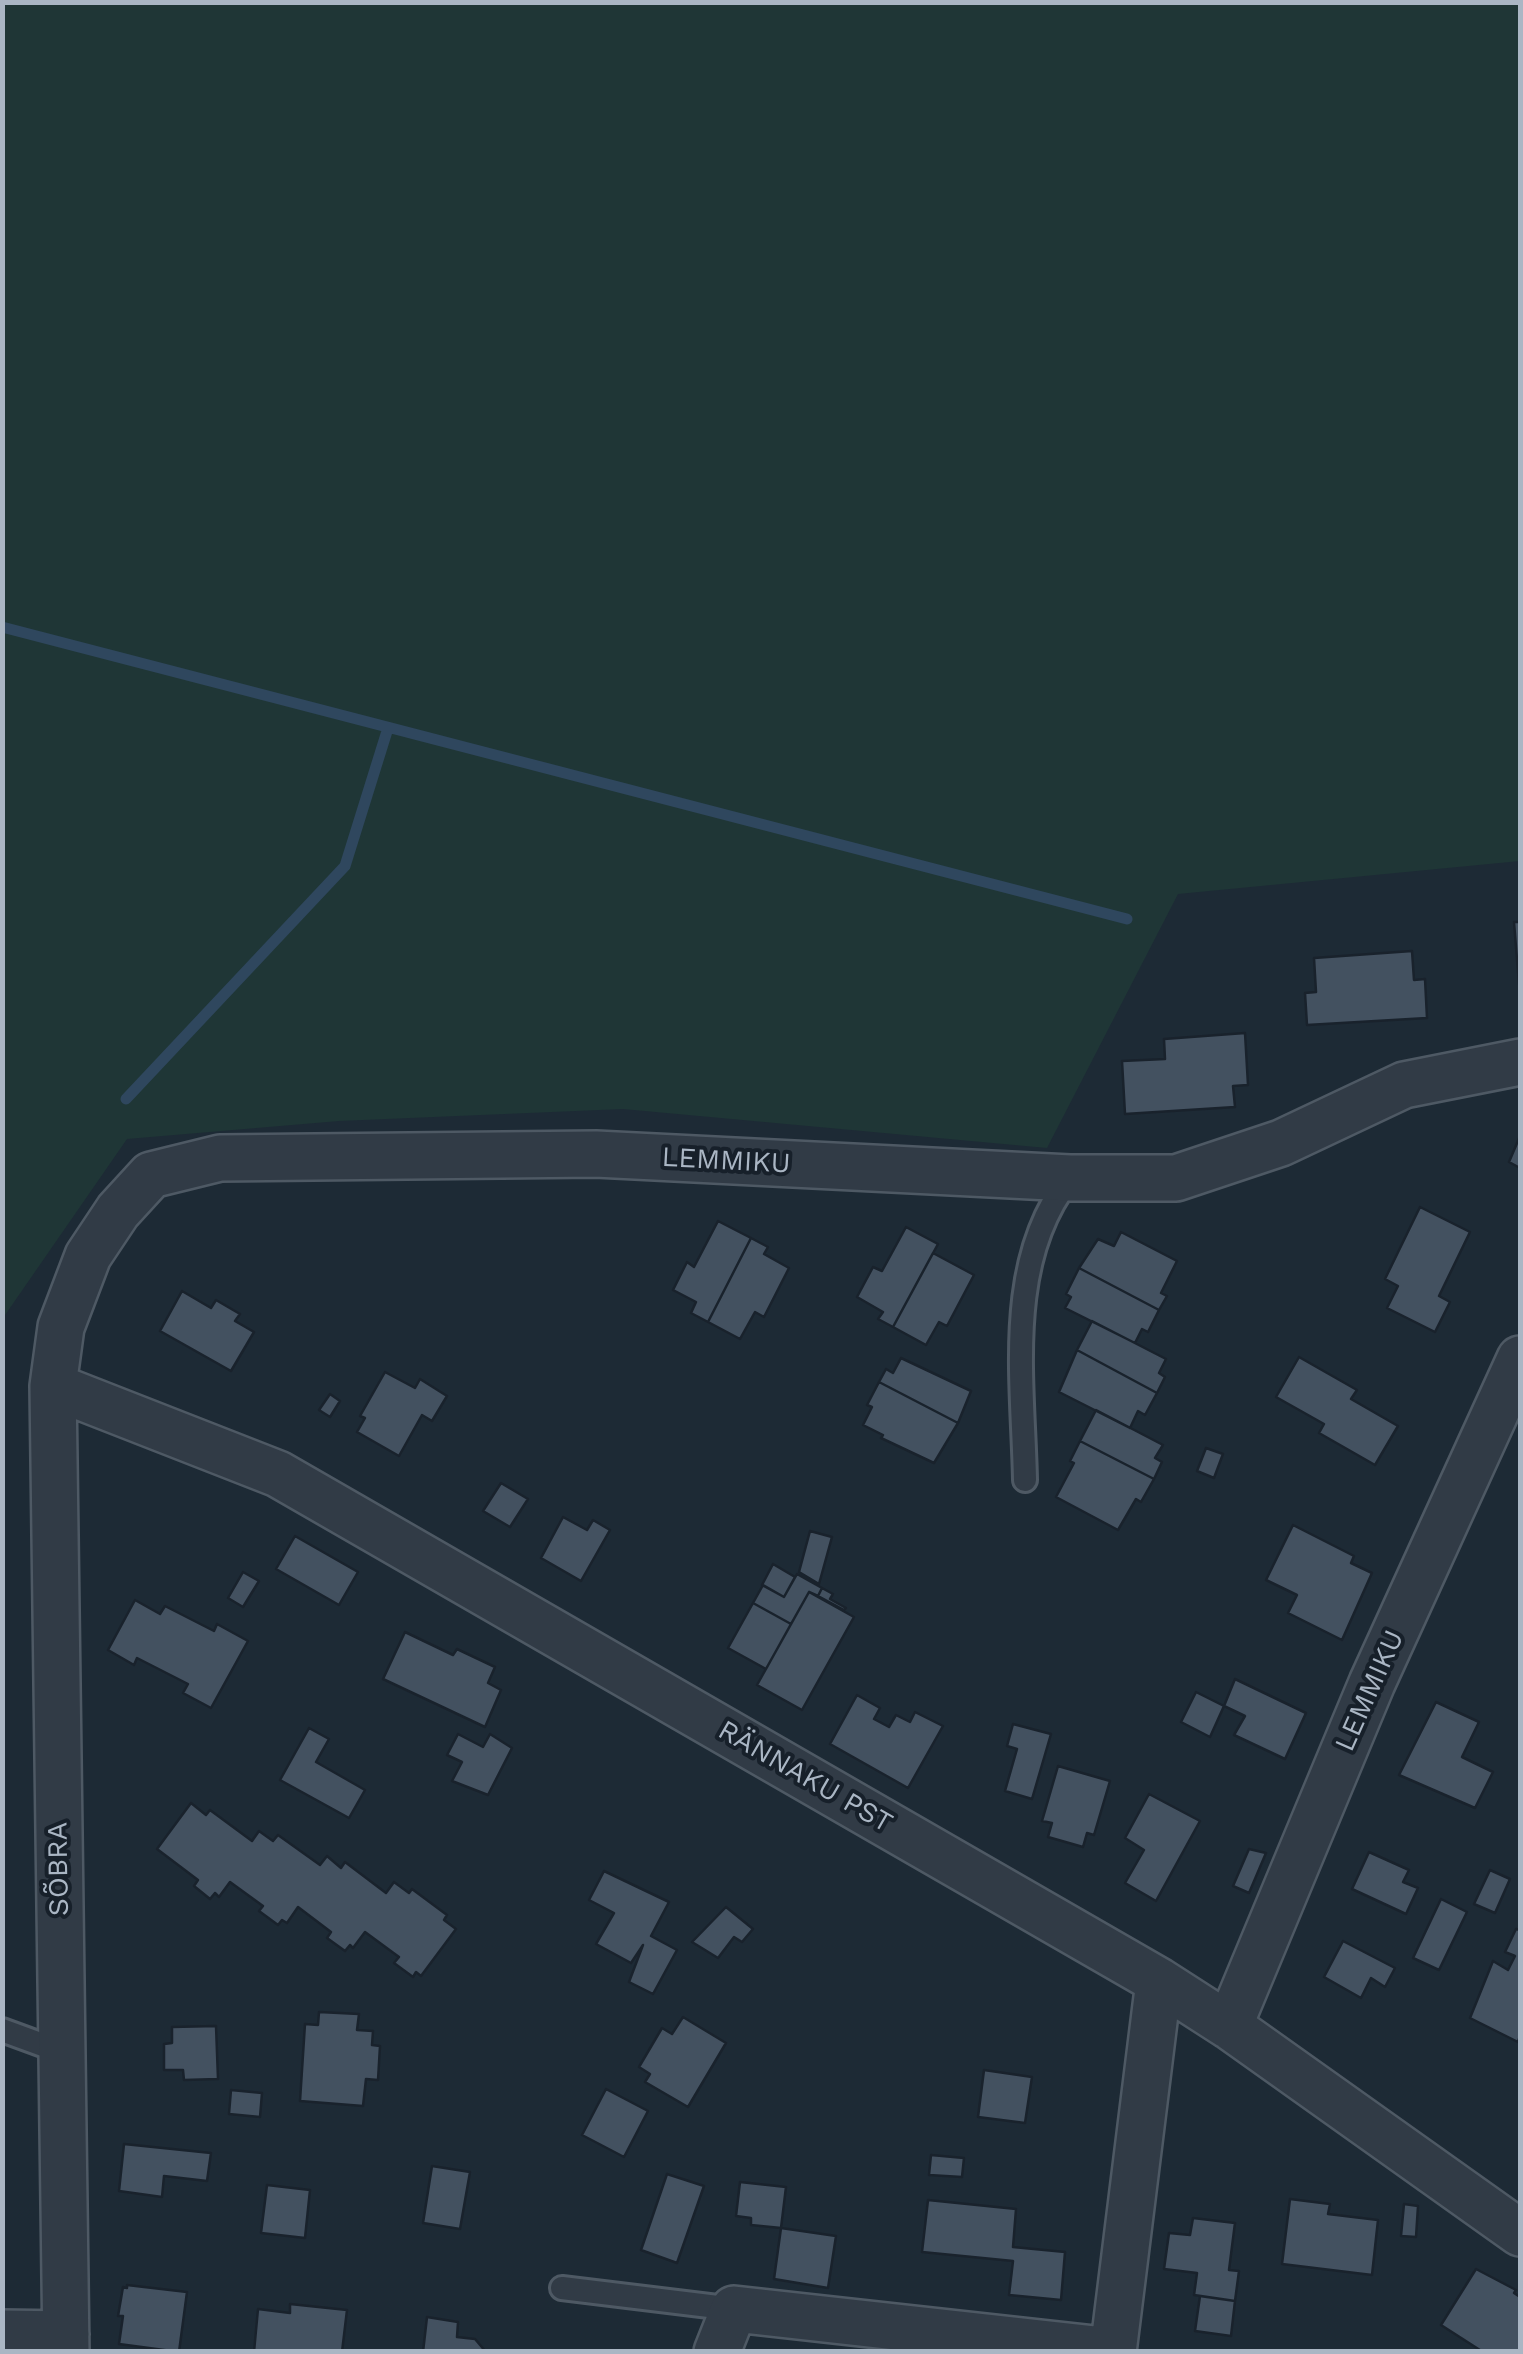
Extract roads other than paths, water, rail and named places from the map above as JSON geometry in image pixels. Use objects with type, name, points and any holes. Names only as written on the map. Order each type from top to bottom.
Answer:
[{"type":"street","name":"LEMMIKU","points":[[53,1386],[60,1327],[88,1256],[118,1211],[150,1175],[220,1158],[596,1154],[1070,1178],[1176,1178],[1281,1143],[1404,1086],[1520,1062]]},
{"type":"street","name":"LEMMIKU","points":[[1229,2026],[1372,1683],[1520,1359]]},
{"type":"street","name":"RÄNNAKU PST","points":[[53,1386],[278,1474],[1158,1981],[1229,2026],[1520,2233]]},
{"type":"street","name":"SÕBRA","points":[[53,1386],[66,2343]]},
{"type":"street","points":[[717,2352],[734,2308],[1113,2351],[1158,1981]]},
{"type":"street","points":[[2,2332],[66,2343]]},
{"type":"lane","points":[[1024,1480],[1022,1334],[1028,1262],[1053,1200],[1070,1178]]},
{"type":"lane","points":[[2,2030],[62,2052]]},
{"type":"lane","points":[[562,2288],[734,2308]]},
{"type":"waterway","points":[[2,627],[1127,919]]},
{"type":"waterway","points":[[126,1099],[345,866],[388,728]]}]
